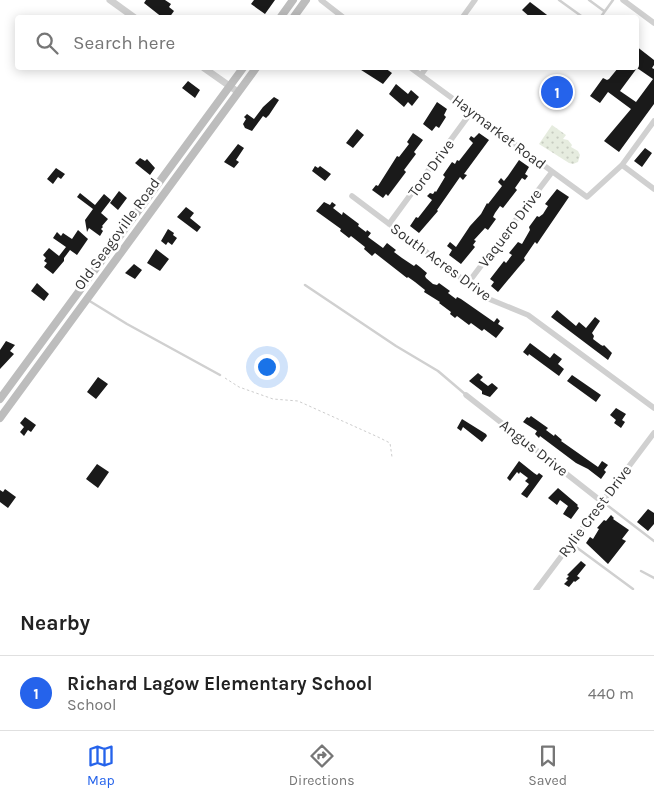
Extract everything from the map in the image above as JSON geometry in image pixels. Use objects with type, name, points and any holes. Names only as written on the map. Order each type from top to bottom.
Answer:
[{"type":"main road","points":[[282,15],[293,0]]},
{"type":"main road","points":[[295,15],[306,0]]},
{"type":"main road","name":"Old Seagoville Road","points":[[0,399],[241,70]]},
{"type":"main road","name":"Old Seagoville Road","points":[[0,418],[254,70]]},
{"type":"main road","points":[[130,221],[139,228]]},
{"type":"main road","points":[[78,292],[87,299]]},
{"type":"main road","points":[[33,354],[42,360]]},
{"type":"street","points":[[110,0],[131,15]]},
{"type":"street","points":[[321,0],[340,15]]},
{"type":"street","points":[[464,15],[475,0]]},
{"type":"street","points":[[623,0],[654,24]]},
{"type":"street","points":[[207,70],[238,92]]},
{"type":"street","name":"Haymarket Road","points":[[414,70],[587,197],[622,165]]},
{"type":"street","points":[[421,74],[424,70]]},
{"type":"street","name":"Toro Drive","points":[[389,224],[472,111]]},
{"type":"street","points":[[654,121],[622,165],[654,188]]},
{"type":"street","name":"Vaquero Drive","points":[[468,283],[552,172]]},
{"type":"street","name":"South Acres Drive","points":[[352,196],[489,299],[528,315],[654,408]]},
{"type":"street","name":"Angus Drive","points":[[466,395],[601,501]]},
{"type":"street","name":"Rylie Crest Drive","points":[[536,590],[654,432]]},
{"type":"lane","points":[[560,0],[580,15]]},
{"type":"lane","points":[[589,0],[604,11]]},
{"type":"lane","points":[[602,15],[613,0]]},
{"type":"lane","points":[[305,285],[396,346],[438,371],[466,395]]},
{"type":"lane","points":[[87,299],[127,324],[220,375]]},
{"type":"lane","points":[[601,501],[654,540]]},
{"type":"lane","points":[[571,543],[633,589]]},
{"type":"lane","points":[[640,571],[654,578]]},
{"type":"path","points":[[220,375],[239,386],[273,399],[298,401],[378,437],[390,443],[392,457]]},
{"type":"shaded area","points":[[552,125],[566,135],[563,139],[568,140],[572,145],[571,147],[578,151],[580,155],[578,162],[569,163],[539,144]]},
{"type":"building","points":[[146,0],[165,0],[171,4],[169,7],[174,11],[171,15],[159,15],[144,3]]},
{"type":"building","points":[[254,0],[275,0],[265,14],[251,4]]},
{"type":"building","points":[[530,2],[547,15],[528,15],[522,10]]},
{"type":"building","points":[[639,48],[654,60],[652,68],[654,69],[654,104],[619,152],[604,141],[631,109],[608,92],[600,103],[590,96],[603,78],[609,79],[616,70],[636,70],[620,91],[636,102],[653,79],[639,69]]},
{"type":"building","points":[[361,70],[388,70],[392,73],[383,84]]},
{"type":"building","points":[[188,81],[200,90],[195,98],[182,88]]},
{"type":"building","points":[[396,84],[408,94],[411,90],[419,97],[412,106],[408,102],[404,107],[389,94]]},
{"type":"building","points":[[274,97],[279,100],[269,115],[266,118],[263,116],[252,131],[245,128],[243,124],[246,119],[244,117],[247,114],[254,119]]},
{"type":"building","points":[[437,102],[447,109],[444,115],[446,117],[439,128],[436,126],[432,131],[423,124]]},
{"type":"building","points":[[357,129],[364,135],[353,148],[346,143]]},
{"type":"building","points":[[413,133],[423,140],[414,152],[416,154],[404,170],[406,172],[388,196],[386,194],[383,198],[372,190],[376,185],[378,186],[397,156],[399,157],[409,144],[407,142]]},
{"type":"building","points":[[479,133],[489,140],[464,174],[467,175],[463,180],[460,177],[438,211],[419,233],[410,226],[432,200],[427,196],[430,193],[436,192],[445,177],[443,175],[452,162],[455,164],[457,160],[459,161],[473,143],[469,139],[471,136],[474,138]]},
{"type":"building","points":[[238,144],[244,148],[236,160],[239,162],[234,168],[224,162]]},
{"type":"building","points":[[645,148],[652,153],[642,167],[634,161]]},
{"type":"building","points":[[140,158],[145,161],[147,159],[155,168],[150,175],[135,163]]},
{"type":"building","points":[[519,160],[529,167],[525,174],[528,176],[525,180],[522,178],[515,188],[517,190],[503,208],[500,206],[493,217],[496,219],[488,230],[485,228],[474,240],[476,241],[473,245],[475,247],[461,264],[449,255],[452,250],[447,246],[450,242],[456,247],[487,203],[502,186],[498,182],[501,178],[504,181]]},
{"type":"building","points":[[315,166],[318,168],[320,166],[331,174],[325,181],[312,171]]},
{"type":"building","points":[[56,168],[65,174],[61,179],[58,177],[53,184],[47,179]]},
{"type":"building","points":[[557,189],[569,197],[537,244],[535,242],[524,258],[525,260],[498,292],[491,286],[494,282],[490,279],[504,261],[506,263],[512,255],[509,253],[518,242],[522,244],[530,230],[529,227],[537,216],[539,217],[543,214],[548,206],[545,204]]},
{"type":"building","points":[[119,191],[127,198],[118,210],[110,203]]},
{"type":"building","points":[[80,193],[95,205],[104,194],[111,200],[101,213],[108,219],[102,226],[101,229],[103,231],[100,236],[89,228],[87,232],[85,220],[93,209],[77,197]]},
{"type":"building","points":[[324,202],[330,205],[332,202],[336,205],[333,208],[342,215],[343,212],[366,232],[367,230],[371,233],[368,237],[383,248],[387,243],[402,258],[414,266],[416,264],[420,267],[427,273],[426,278],[433,284],[437,285],[439,283],[450,291],[448,293],[456,299],[457,297],[461,299],[494,322],[497,318],[500,321],[498,324],[504,328],[496,338],[484,329],[482,331],[471,323],[469,325],[457,316],[455,318],[440,302],[424,292],[425,290],[415,282],[375,253],[372,256],[364,249],[365,247],[351,236],[349,238],[340,231],[341,229],[316,211]]},
{"type":"building","points":[[186,207],[194,213],[190,218],[201,227],[197,232],[177,217]]},
{"type":"building","points":[[168,229],[177,238],[172,245],[168,242],[166,245],[161,241]]},
{"type":"building","points":[[78,230],[88,239],[77,255],[70,250],[53,274],[44,267],[47,263],[44,261],[46,258],[43,255],[49,248],[59,256],[66,247],[53,238],[57,232],[61,236],[63,233],[72,239]]},
{"type":"building","points":[[156,249],[169,259],[160,271],[147,263]]},
{"type":"building","points":[[134,264],[142,270],[135,279],[125,273]]},
{"type":"building","points":[[37,283],[49,294],[44,301],[31,291]]},
{"type":"building","points":[[557,310],[576,326],[579,322],[586,328],[595,317],[600,321],[592,333],[593,339],[604,345],[612,353],[608,360],[551,317]]},
{"type":"building","points":[[6,341],[15,345],[10,351],[14,354],[0,369],[0,350]]},
{"type":"building","points":[[530,343],[550,358],[554,353],[562,359],[558,364],[564,369],[559,376],[529,354],[528,356],[523,352]]},
{"type":"building","points":[[478,373],[483,377],[480,380],[488,386],[492,383],[498,388],[490,397],[482,394],[482,391],[469,381]]},
{"type":"building","points":[[572,375],[601,395],[596,402],[567,381]]},
{"type":"building","points":[[98,377],[108,384],[96,399],[87,392]]},
{"type":"building","points":[[616,408],[626,414],[622,420],[625,422],[621,428],[614,423],[616,420],[610,415]]},
{"type":"building","points":[[531,416],[548,428],[546,430],[554,436],[555,434],[561,441],[598,467],[602,461],[608,465],[601,479],[540,436],[539,438],[535,434],[537,431],[523,422],[527,417]]},
{"type":"building","points":[[25,417],[36,425],[31,432],[28,430],[24,436],[20,432],[24,427],[20,423]]},
{"type":"building","points":[[462,419],[486,434],[487,436],[482,442],[463,427],[461,431],[457,428]]},
{"type":"building","points":[[519,461],[537,475],[539,473],[543,476],[527,498],[521,494],[529,484],[525,481],[528,478],[517,472],[510,481],[507,478]]},
{"type":"building","points":[[97,464],[109,472],[98,488],[86,479]]},
{"type":"building","points":[[558,488],[578,505],[579,508],[571,519],[563,514],[568,506],[560,500],[557,505],[548,498]]},
{"type":"building","points":[[5,489],[16,497],[8,508],[0,502],[0,490],[3,492]]},
{"type":"building","points":[[648,509],[654,513],[654,524],[648,531],[637,522]]},
{"type":"building","points":[[611,515],[613,519],[629,530],[622,539],[626,541],[608,564],[586,543],[590,537],[593,539],[599,529],[597,528]]},
{"type":"building","points":[[581,561],[586,565],[577,576],[580,578],[569,587],[564,584],[568,580],[566,579],[569,576],[567,575]]},
{"type":"place","name":"Richard Lagow Elementary School","points":[[557,92]]}]
